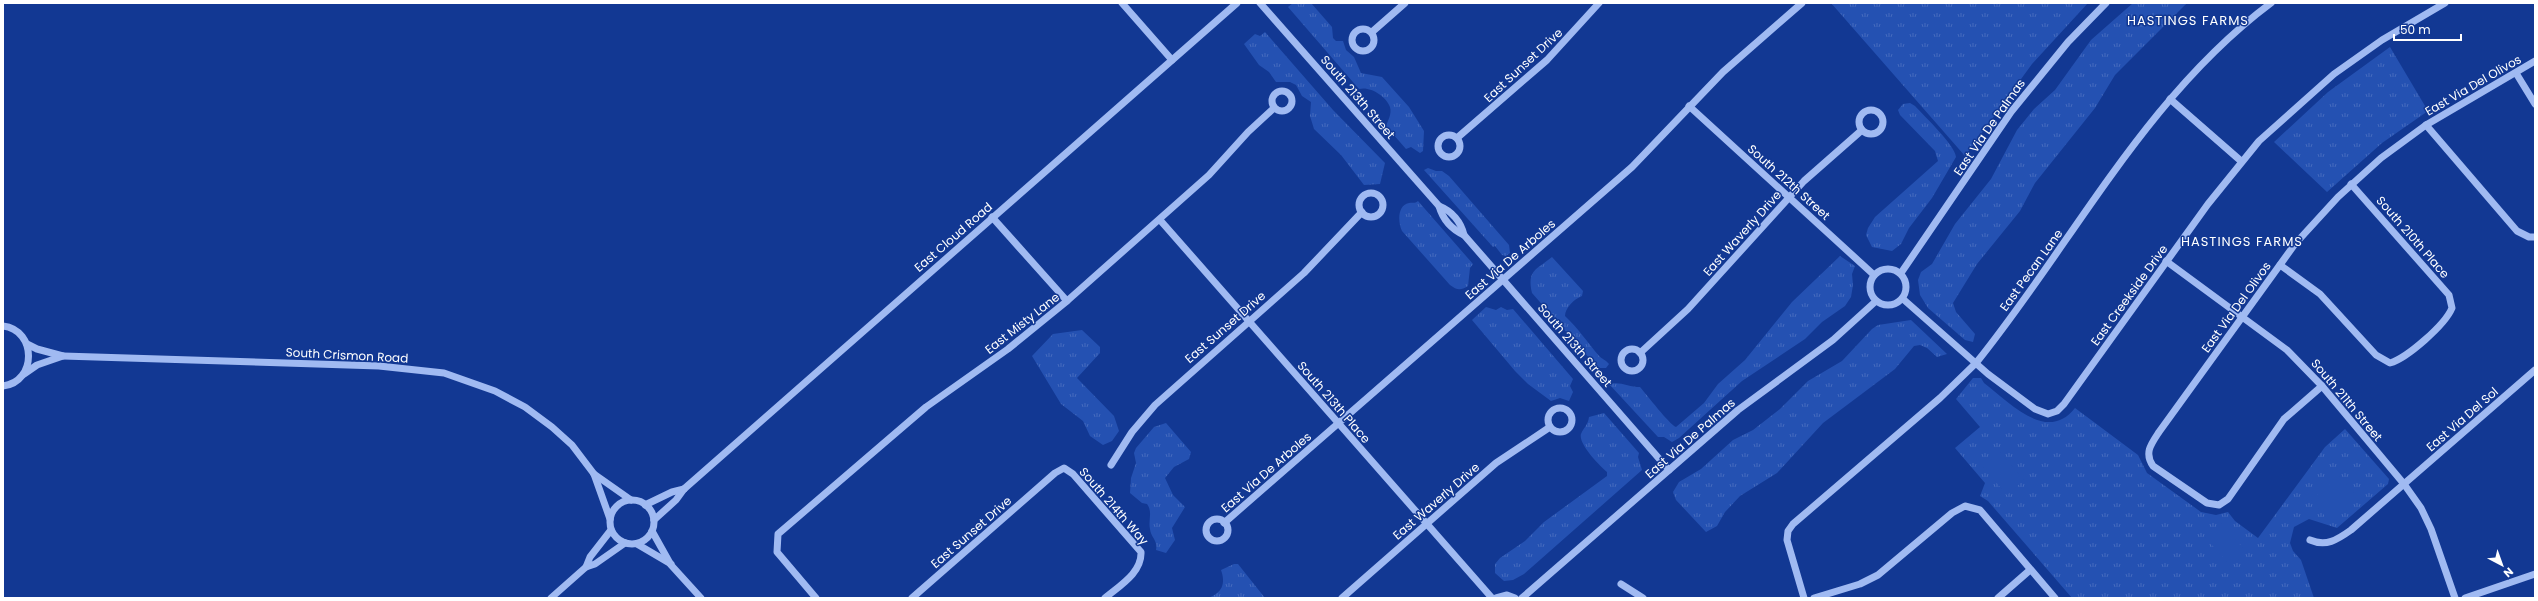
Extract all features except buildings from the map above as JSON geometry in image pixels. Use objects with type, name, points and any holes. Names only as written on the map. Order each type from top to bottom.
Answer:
[{"type":"street","points":[[1122,3],[1172,60]]},
{"type":"street","name":"East Cloud Road","points":[[654,520],[676,500],[684,489],[992,217],[1238,3]]},
{"type":"street","name":"South 213th Street","points":[[1260,3],[1439,206],[1442,217],[1455,231],[1464,235],[1669,470]]},
{"type":"street","points":[[1372,32],[1405,3]]},
{"type":"street","name":"East Sunset Drive","points":[[1457,138],[1547,60],[1599,3]]},
{"type":"street","name":"East Via De Arboles","points":[[1224,522],[1647,153],[1689,106],[1802,3]]},
{"type":"street","name":"East Via De Palmas","points":[[1901,273],[2024,95],[2068,42],[2106,3]]},
{"type":"street","name":"East Pecan Lane","points":[[1804,598],[1787,540],[1788,531],[1793,524],[1940,398],[1976,363],[2170,99],[2219,47],[2271,3]]},
{"type":"street","name":"East Creekside Drive","points":[[1976,363],[2035,409],[2048,414],[2057,411],[2064,404],[2166,261],[2241,161],[2286,115],[2334,74],[2382,40],[2445,3]]},
{"type":"street","name":"East Via Del Olivos","points":[[2322,386],[2284,419],[2228,498],[2219,505],[2206,503],[2153,466],[2148,456],[2153,442],[2242,317],[2280,265],[2323,212],[2351,184],[2381,158],[2426,125],[2535,61]]},
{"type":"street","points":[[2516,73],[2535,104]]},
{"type":"street","points":[[2170,99],[2241,161]]},
{"type":"street","name":"South 212th Street","points":[[1689,106],[1874,275]]},
{"type":"street","name":"East Misty Lane","points":[[814,597],[777,552],[776,544],[778,534],[926,406],[1021,340],[1067,301],[1209,175],[1248,132],[1274,108]]},
{"type":"street","points":[[2426,125],[2517,231],[2532,237]]},
{"type":"street","name":"East Waverly Drive","points":[[1640,353],[1688,309],[1789,197],[1862,130]]},
{"type":"street","name":"South 210th Place","points":[[2280,265],[2320,294],[2376,355],[2390,363],[2401,358],[2446,319],[2452,308],[2449,295],[2351,184]]},
{"type":"street","name":"East Sunset Drive","points":[[1111,465],[1132,432],[1155,405],[1304,273],[1362,212]]},
{"type":"street","points":[[992,217],[1067,301]]},
{"type":"street","name":"South 213th Place","points":[[1160,220],[1492,598]]},
{"type":"street","name":"South 211th Street","points":[[2166,261],[2287,350],[2322,386],[2404,484],[2421,508],[2431,529],[2455,598]]},
{"type":"street","points":[[1887,269],[1901,273],[1906,283],[1902,299],[1892,305],[1876,301],[1872,297],[1870,286],[1874,275],[1887,269]]},
{"type":"street","points":[[1902,299],[1976,363]]},
{"type":"street","name":"East Via De Palmas","points":[[1522,598],[1738,410],[1833,340],[1876,301]]},
{"type":"street","name":"South Crismon Road","points":[[3,326],[15,330],[27,344],[37,349],[63,356],[379,366],[444,373],[495,390],[525,407],[572,445],[594,474],[610,519]]},
{"type":"street","points":[[22,375],[29,360],[27,344]]},
{"type":"street","name":"South Crismon Road","points":[[3,386],[15,382],[36,365],[63,356]]},
{"type":"street","name":"East Via Del Sol","points":[[2310,540],[2319,544],[2328,543],[2339,538],[2404,484],[2535,370]]},
{"type":"street","name":"East Waverly Drive","points":[[1342,598],[1496,463],[1550,427]]},
{"type":"street","name":"East Sunset Drive","points":[[912,598],[1055,473],[1064,468]]},
{"type":"street","name":"South 214th Way","points":[[1064,468],[1073,474],[1141,552],[1142,561],[1136,570],[1105,598]]},
{"type":"street","name":"South Crismon Road","points":[[594,474],[631,500]]},
{"type":"street","name":"East Cloud Road","points":[[645,505],[672,492],[684,489]]},
{"type":"street","points":[[551,598],[586,567],[595,564],[625,544],[638,544],[646,539],[652,531],[654,520],[645,505],[631,500],[615,508],[610,519],[611,530],[615,536],[625,544]]},
{"type":"street","points":[[1814,598],[1860,584],[1878,575],[1952,513],[1965,506],[1980,510],[2055,598]]},
{"type":"street","points":[[586,567],[590,556],[611,530]]},
{"type":"street","points":[[652,531],[671,565],[701,598]]},
{"type":"street","points":[[638,544],[671,565]]},
{"type":"street","points":[[1998,598],[2030,570]]},
{"type":"street","points":[[2466,598],[2535,574]]},
{"type":"street","points":[[1621,584],[1643,598]]},
{"type":"street","points":[[1496,598],[1507,595],[1515,598]]},
{"type":"green space","points":[[1293,3],[1311,3],[1332,27],[1333,38],[1336,41],[1343,41],[1346,50],[1354,57],[1361,73],[1382,77],[1409,107],[1424,131],[1423,151],[1420,153],[1411,147],[1406,149],[1386,126],[1390,117],[1390,107],[1385,99],[1373,90],[1363,88],[1359,89],[1288,7]]},
{"type":"green space","points":[[1831,3],[2088,3],[2032,64],[1965,156]]},
{"type":"green space","points":[[2133,3],[2187,3],[2115,75],[2095,108],[2035,183],[2020,211],[1977,264],[1953,303],[1956,312],[1975,334],[1973,342],[1965,340],[1928,308],[1920,295],[1918,280],[1921,272],[1932,264],[1955,224],[1991,179],[2017,130],[2034,109],[2055,90],[2091,40]]},
{"type":"green space","points":[[1265,32],[1333,110],[1385,163],[1380,184],[1364,185],[1341,155],[1314,129],[1310,116],[1311,102],[1302,96],[1296,85],[1290,82],[1276,82],[1269,72],[1259,65],[1244,44],[1255,34],[1260,36]]},
{"type":"green space","points":[[2390,47],[2428,111],[2382,143],[2327,192],[2274,142],[2328,92]]},
{"type":"green space","points":[[1910,103],[1915,106],[1945,138],[1956,157],[1932,198],[1909,228],[1901,244],[1892,251],[1872,247],[1866,235],[1868,228],[1875,217],[1938,161],[1935,151],[1900,115],[1898,110],[1903,104]]},
{"type":"green space","points":[[1428,168],[1436,171],[1442,171],[1449,176],[1509,245],[1510,253],[1506,256],[1502,255],[1495,246],[1493,247],[1424,170]]},
{"type":"green space","points":[[1418,201],[1473,264],[1470,268],[1468,286],[1465,288],[1459,289],[1450,285],[1402,231],[1399,219],[1402,207],[1405,204],[1415,203]]},
{"type":"green space","points":[[1840,256],[1855,266],[1852,274],[1853,285],[1851,297],[1845,306],[1822,322],[1805,339],[1742,381],[1679,438],[1672,442],[1664,437],[1658,437],[1609,384],[1617,383],[1640,387],[1663,415],[1676,427],[1704,403],[1718,384],[1745,360],[1792,302]]},
{"type":"green space","points":[[1552,257],[1583,291],[1582,296],[1568,307],[1565,316],[1599,356],[1607,361],[1609,364],[1606,368],[1598,368],[1532,293],[1531,280],[1534,271]]},
{"type":"green space","points":[[1486,307],[1496,310],[1501,307],[1507,310],[1513,309],[1573,379],[1570,386],[1573,392],[1569,401],[1560,398],[1551,401],[1528,384],[1515,371],[1472,320]]},
{"type":"green space","points":[[1911,320],[1947,354],[1937,357],[1927,348],[1920,345],[1914,346],[1895,369],[1823,423],[1777,473],[1740,496],[1725,512],[1717,526],[1706,532],[1676,500],[1673,492],[1679,482],[1701,469],[1733,440],[1753,430],[1780,409],[1808,381],[1842,361],[1872,329],[1878,325]]},
{"type":"green space","points":[[1082,330],[1100,347],[1100,353],[1077,378],[1114,416],[1119,431],[1112,441],[1103,445],[1090,436],[1083,421],[1061,404],[1032,356],[1053,334]]},
{"type":"green space","points":[[1973,378],[1981,378],[1984,383],[2016,409],[2040,421],[2052,422],[2064,418],[2075,408],[2138,455],[2147,473],[2201,512],[2216,515],[2228,512],[2235,521],[2258,538],[2325,447],[2345,429],[2389,479],[2388,484],[2337,528],[2309,519],[2294,527],[2290,543],[2293,551],[2301,560],[2314,598],[2072,598],[1988,501],[1980,496],[1985,483],[1955,448],[1980,427],[1956,399]]},
{"type":"green space","points":[[1604,413],[1639,453],[1638,457],[1642,470],[1524,574],[1513,580],[1504,581],[1495,573],[1495,564],[1500,558],[1525,541],[1544,522],[1607,476],[1607,472],[1586,449],[1581,438],[1581,434],[1589,417]]},
{"type":"green space","points":[[1166,423],[1191,452],[1189,459],[1174,467],[1165,478],[1173,495],[1185,507],[1172,528],[1175,540],[1166,553],[1156,550],[1156,544],[1150,529],[1149,507],[1147,504],[1142,503],[1130,493],[1131,478],[1136,463],[1134,453],[1136,448],[1154,427]]},
{"type":"green space","points":[[2000,452],[2024,480],[2007,495],[1983,467]]},
{"type":"green space","points":[[2339,476],[2354,493],[2326,517],[2311,500]]},
{"type":"green space","points":[[2221,523],[2243,548],[2227,562],[2205,537]]},
{"type":"green space","points":[[1234,564],[1238,564],[1265,598],[1208,598],[1220,591],[1222,587],[1223,580],[1221,570]]},
{"type":"district","name":"HASTINGS FARMS","points":[[2188,20]]},
{"type":"district","name":"HASTINGS FARMS","points":[[2242,241]]}]
